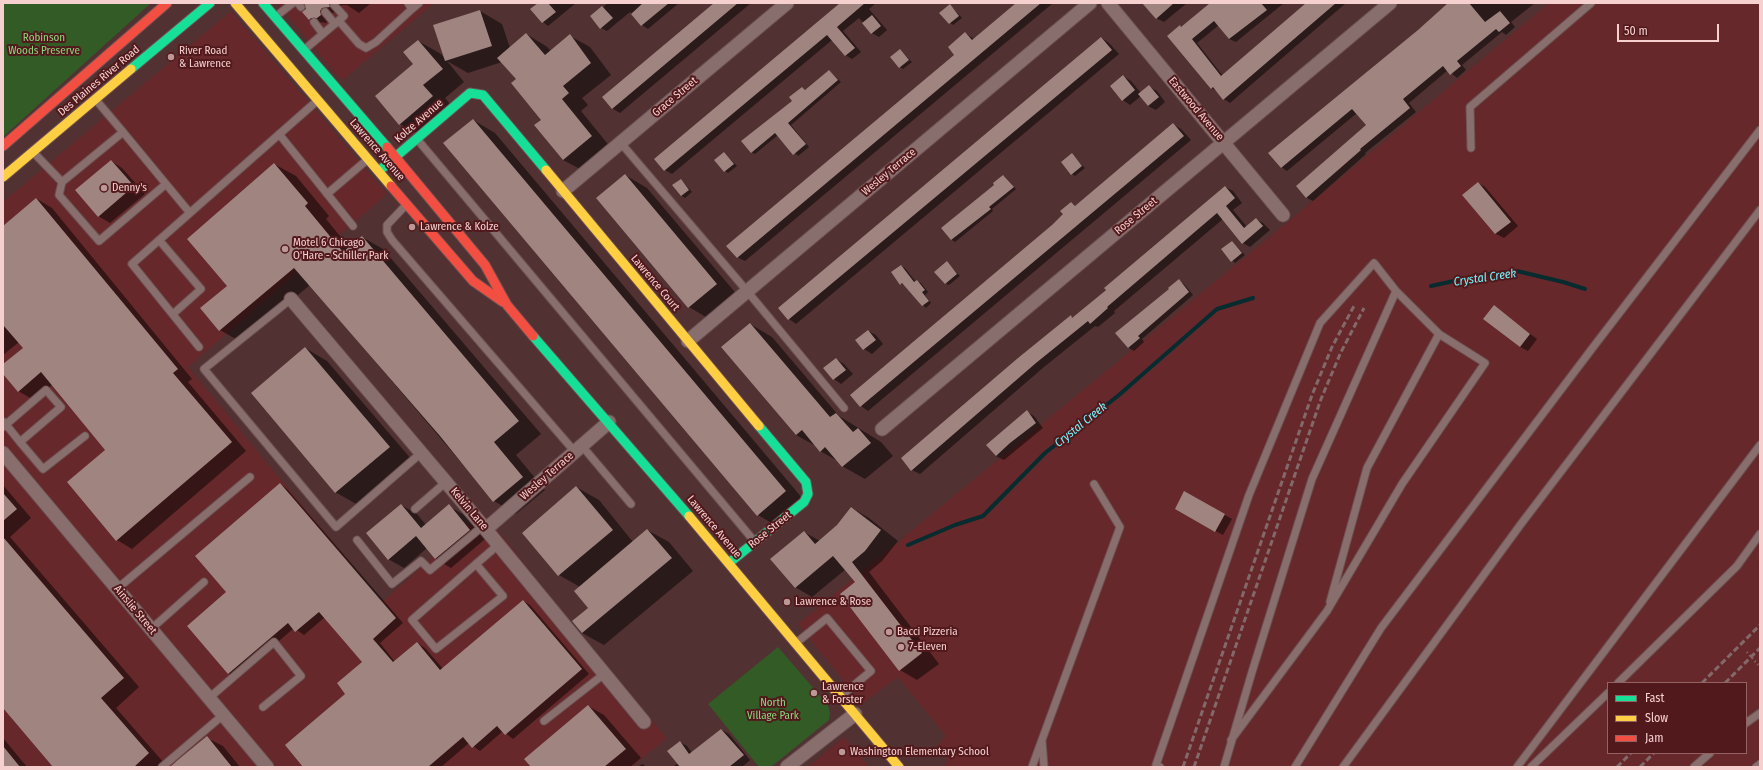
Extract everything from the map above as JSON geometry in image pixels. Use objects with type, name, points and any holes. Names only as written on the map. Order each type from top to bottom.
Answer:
[{"type":"main road","name":"Des Plaines River Road","points":[[3,146],[167,3]]},
{"type":"main road","name":"Des Plaines River Road","points":[[3,177],[210,3]]},
{"type":"main road","name":"Lawrence Avenue","points":[[234,3],[473,281],[507,305]]},
{"type":"main road","name":"Lawrence Avenue","points":[[263,3],[485,265],[507,305],[729,563],[899,767]]},
{"type":"main road","name":"Kolze Avenue","points":[[379,171],[470,93],[477,94]]},
{"type":"main road","name":"Lawrence Court","points":[[477,94],[483,94],[806,482],[808,494]]},
{"type":"main road","name":"Rose Street","points":[[729,563],[804,502],[808,494]]},
{"type":"street","name":"Grace Street","points":[[563,191],[787,3]]},
{"type":"street","name":"Wesley Terrace","points":[[688,341],[1090,3]]},
{"type":"street","name":"Eastwood Avenue","points":[[1108,3],[1283,215]]},
{"type":"street","name":"Rose Street","points":[[882,429],[1390,3]]},
{"type":"street","name":"Kelvin Lane","points":[[291,299],[484,527],[644,722]]},
{"type":"street","name":"Wesley Terrace","points":[[484,527],[579,449],[609,422]]},
{"type":"street","name":"Ainslie Street","points":[[3,453],[267,767]]},
{"type":"street","points":[[787,767],[855,714]]},
{"type":"lane","points":[[275,17],[293,3]]},
{"type":"lane","points":[[325,12],[359,44],[366,48],[376,42],[410,6],[419,3]]},
{"type":"lane","points":[[1471,148],[1470,107],[1592,3]]},
{"type":"lane","points":[[304,50],[344,16],[334,4]]},
{"type":"lane","points":[[314,22],[323,34]]},
{"type":"lane","points":[[95,99],[190,213]]},
{"type":"lane","points":[[199,347],[132,264],[318,100]]},
{"type":"lane","points":[[1295,767],[1381,628],[1594,346],[1760,130]]},
{"type":"lane","points":[[123,132],[62,182],[59,195],[99,241],[166,184]]},
{"type":"lane","points":[[279,134],[353,226]]},
{"type":"lane","points":[[417,138],[755,542]]},
{"type":"lane","points":[[620,142],[844,408]]},
{"type":"lane","points":[[33,152],[62,182]]},
{"type":"lane","points":[[327,194],[368,158]]},
{"type":"lane","points":[[407,204],[387,224],[388,232],[392,240],[579,449],[631,504]]},
{"type":"lane","points":[[1343,767],[1521,524],[1760,210]]},
{"type":"lane","points":[[159,240],[201,289],[173,314]]},
{"type":"lane","points":[[1160,767],[1156,765],[1249,495],[1320,323],[1374,263],[1396,291],[1439,334],[1485,363],[1402,484],[1327,611],[1231,740]]},
{"type":"lane","points":[[1224,767],[1312,479],[1396,291]]},
{"type":"lane","points":[[291,299],[204,369],[336,527],[421,453]]},
{"type":"lane","points":[[1327,611],[1367,468],[1439,334]]},
{"type":"lane","points":[[20,442],[61,407],[46,390],[4,424],[43,469],[85,436]]},
{"type":"lane","points":[[1517,767],[1760,445]]},
{"type":"lane","points":[[118,588],[250,477]]},
{"type":"lane","points":[[415,509],[446,482]]},
{"type":"lane","points":[[1032,767],[1120,527],[1094,484]]},
{"type":"lane","points":[[357,540],[392,584],[421,561],[430,570],[484,527]]},
{"type":"lane","points":[[1619,682],[1737,566],[1760,534]]},
{"type":"lane","points":[[476,564],[502,596],[436,649],[412,620],[476,564],[498,545]]},
{"type":"lane","points":[[151,629],[204,582]]},
{"type":"lane","points":[[796,643],[827,618],[871,671],[840,696]]},
{"type":"lane","points":[[209,698],[274,642],[301,676],[263,707]]},
{"type":"lane","points":[[544,721],[604,674]]},
{"type":"lane","points":[[1531,767],[1607,693]]},
{"type":"lane","points":[[1747,723],[1760,713]]},
{"type":"lane","points":[[162,767],[223,715]]},
{"type":"lane","points":[[1042,739],[1044,767]]},
{"type":"lane","points":[[1694,767],[1709,754]]},
{"type":"lane","points":[[1756,767],[1760,764]]},
{"type":"path","points":[[1747,652],[1760,667]]},
{"type":"shaded area","points":[[277,3],[434,3],[342,81]]},
{"type":"shaded area","points":[[1549,3],[1760,3],[1760,767],[943,767],[947,763],[946,754],[937,746],[946,736],[898,677],[862,704],[798,624],[1295,216]]},
{"type":"shaded area","points":[[231,11],[387,194],[188,367],[382,602],[482,513],[507,541],[548,595],[667,738],[632,767],[3,767],[3,202]]},
{"type":"shaded area","name":"Washington Elementary School","points":[[844,737],[870,767],[808,767]]},
{"type":"green space","name":"Robinson Woods Preserve","points":[[3,3],[151,3],[3,137]]},
{"type":"green space","name":"North Village Park","points":[[778,647],[828,705],[830,713],[829,720],[771,767],[759,767],[708,704]]},
{"type":"building","points":[[304,3],[329,3],[330,7],[322,8],[320,11],[321,15],[317,18],[311,18],[309,20],[302,12],[306,9]]},
{"type":"building","points":[[538,3],[548,3],[556,12],[542,23],[530,9]]},
{"type":"building","points":[[643,3],[669,3],[641,26],[631,14]]},
{"type":"building","points":[[714,3],[738,3],[612,109],[602,97]]},
{"type":"building","points":[[840,3],[865,3],[837,27],[855,48],[845,56],[827,35],[664,171],[654,159]]},
{"type":"building","points":[[1016,3],[1041,3],[737,258],[726,246],[954,55],[948,47],[965,32],[972,40]]},
{"type":"building","points":[[1142,3],[1174,3],[1156,19]]},
{"type":"building","points":[[1210,3],[1261,3],[1267,10],[1229,39],[1214,21],[1192,39],[1221,76],[1306,3],[1336,3],[1223,100],[1213,87],[1211,89],[1167,36],[1180,25],[1181,27]]},
{"type":"building","points":[[1448,3],[1469,3],[1485,22],[1500,11],[1510,23],[1499,32],[1496,29],[1457,61],[1461,66],[1450,75],[1443,66],[1403,99],[1410,108],[1360,149],[1361,150],[1306,198],[1296,186],[1366,125],[1352,109],[1281,168],[1268,153],[1418,30]]},
{"type":"building","points":[[950,4],[959,16],[949,24],[939,13]]},
{"type":"building","points":[[602,6],[613,18],[600,29],[590,16]]},
{"type":"building","points":[[480,10],[492,46],[445,61],[433,25]]},
{"type":"building","points":[[872,15],[881,26],[871,34],[862,23]]},
{"type":"building","points":[[526,33],[545,55],[570,34],[591,63],[563,86],[569,93],[562,99],[592,136],[563,160],[534,125],[541,120],[511,83],[516,79],[497,58]]},
{"type":"building","points":[[1101,37],[1112,50],[788,320],[778,308]]},
{"type":"building","points":[[418,40],[443,69],[423,85],[433,96],[399,125],[375,96],[413,64],[403,52]]},
{"type":"building","points":[[900,49],[909,60],[899,68],[890,57]]},
{"type":"building","points":[[829,70],[838,80],[788,123],[806,144],[793,155],[775,133],[751,153],[741,141],[792,101],[789,97],[802,87],[805,90]]},
{"type":"building","points":[[1123,75],[1135,90],[1122,101],[1110,86]]},
{"type":"building","points":[[1149,85],[1159,97],[1148,106],[1138,94]]},
{"type":"building","points":[[473,119],[786,491],[757,516],[443,143]]},
{"type":"building","points":[[1173,123],[1184,136],[860,407],[850,395],[1052,225],[1063,214],[1060,211],[1071,202],[1075,206]]},
{"type":"building","points":[[724,152],[734,164],[724,172],[714,160]]},
{"type":"building","points":[[1072,153],[1082,166],[1071,175],[1061,162]]},
{"type":"building","name":"Denny's","points":[[111,160],[134,186],[98,217],[75,190]]},
{"type":"building","points":[[274,163],[308,203],[305,206],[343,252],[362,236],[519,421],[494,442],[523,477],[493,502],[440,436],[294,268],[219,331],[200,308],[227,286],[187,239]]},
{"type":"building","points":[[625,174],[717,284],[688,308],[596,198]]},
{"type":"building","points":[[1003,175],[1014,187],[989,207],[991,209],[951,240],[941,228],[994,185],[993,183]]},
{"type":"building","points":[[681,179],[689,190],[681,196],[672,185]]},
{"type":"building","points":[[1478,182],[1511,222],[1495,234],[1462,195]]},
{"type":"building","points":[[1225,186],[1235,198],[1226,206],[1244,228],[1256,218],[1263,226],[1242,244],[1217,213],[1107,307],[1108,308],[1090,324],[1088,321],[1036,363],[911,471],[901,458],[1018,358],[1071,315],[1072,318],[1106,290],[1104,288]]},
{"type":"building","points":[[36,198],[178,369],[173,373],[232,442],[116,541],[67,482],[105,450],[41,372],[18,392],[3,374],[3,364],[23,348],[3,325],[3,226]]},
{"type":"building","points":[[1232,241],[1242,253],[1231,262],[1221,249]]},
{"type":"building","points":[[947,261],[957,274],[945,284],[934,272]]},
{"type":"building","points":[[901,265],[914,282],[917,280],[925,290],[922,292],[929,301],[922,306],[902,283],[900,285],[891,272]]},
{"type":"building","points":[[1179,279],[1189,292],[1138,336],[1140,338],[1128,348],[1115,333]]},
{"type":"building","points":[[1494,305],[1530,334],[1520,347],[1483,319]]},
{"type":"building","points":[[750,323],[830,417],[836,413],[853,432],[858,428],[871,443],[842,467],[825,447],[820,452],[802,430],[796,435],[721,347]]},
{"type":"building","points":[[868,330],[876,340],[863,350],[855,340]]},
{"type":"building","points":[[305,347],[390,447],[335,493],[251,393]]},
{"type":"building","points":[[836,358],[846,370],[833,380],[823,368]]},
{"type":"building","points":[[1027,410],[1036,423],[996,456],[986,445]]},
{"type":"building","points":[[280,483],[396,618],[373,639],[393,662],[417,642],[440,670],[523,600],[582,669],[505,735],[497,726],[472,748],[463,737],[428,767],[303,767],[285,745],[345,694],[337,683],[362,662],[319,612],[295,632],[288,623],[228,674],[187,626],[226,592],[195,556]]},
{"type":"building","points":[[576,486],[613,530],[558,576],[522,533]]},
{"type":"building","points":[[1184,491],[1225,514],[1215,532],[1175,509]]},
{"type":"building","points":[[3,493],[17,509],[3,521]]},
{"type":"building","points":[[401,504],[421,528],[449,504],[470,530],[435,559],[416,536],[388,560],[366,533]]},
{"type":"building","points":[[851,507],[881,530],[865,551],[852,562],[922,653],[899,671],[840,594],[855,582],[833,556],[795,588],[770,559],[804,531],[815,544],[837,525]]},
{"type":"building","points":[[647,529],[672,558],[582,633],[572,621],[588,608],[574,591]]},
{"type":"building","points":[[3,537],[124,678],[101,698],[149,753],[134,767],[53,767],[3,708]]},
{"type":"building","points":[[588,705],[626,749],[604,767],[531,767],[524,759]]},
{"type":"building","points":[[721,729],[744,755],[729,767],[680,767],[667,751],[680,741],[689,754]]},
{"type":"building","points":[[207,736],[232,767],[170,767],[179,759]]},
{"type":"building","points":[[3,746],[20,767],[3,767]]},
{"type":"waterway","name":"Crystal Creek","points":[[1431,286],[1481,275],[1517,271],[1585,289]]},
{"type":"waterway","name":"Crystal Creek","points":[[908,545],[955,525],[983,516],[1045,453],[1119,395],[1217,309],[1253,298]]},
{"type":"railway","points":[[1183,767],[1312,395],[1332,347],[1355,304]]},
{"type":"railway","points":[[1194,767],[1321,399],[1341,352],[1364,308]]},
{"type":"railway","points":[[1703,682],[1760,625]]},
{"type":"railway","points":[[1726,682],[1760,648]]},
{"type":"railway","points":[[1617,767],[1630,754]]},
{"type":"railway","points":[[1640,767],[1653,754]]},
{"type":"traffic: fast","points":[[131,69],[210,3]]},
{"type":"traffic: fast","points":[[263,3],[387,147]]},
{"type":"traffic: fast","points":[[379,171],[470,93],[483,95],[546,170]]},
{"type":"traffic: fast","points":[[533,336],[689,516]]},
{"type":"traffic: fast","points":[[729,563],[804,502],[808,494],[806,482],[759,426]]},
{"type":"traffic: slow","points":[[235,3],[391,186]]},
{"type":"traffic: slow","points":[[3,177],[131,69]]},
{"type":"traffic: slow","points":[[546,170],[759,426]]},
{"type":"traffic: slow","points":[[689,516],[899,767]]},
{"type":"traffic: jam","points":[[3,146],[167,3]]},
{"type":"traffic: jam","points":[[387,147],[485,265],[507,305],[533,336]]},
{"type":"traffic: jam","points":[[391,186],[473,281],[503,302]]},
{"type":"place","name":"River Road & Lawrence","points":[[171,57]]},
{"type":"place","name":"Denny's","points":[[104,188]]},
{"type":"place","name":"Lawrence & Kolze","points":[[412,227]]},
{"type":"place","name":"Motel 6 Chicago O'Hare - Schiller Park","points":[[285,249]]},
{"type":"place","name":"Lawrence & Rose","points":[[787,602]]},
{"type":"place","name":"Bacci Pizzeria","points":[[889,632]]},
{"type":"place","name":"7-Eleven","points":[[901,647]]},
{"type":"place","name":"Lawrence & Forster","points":[[814,693]]},
{"type":"place","name":"Washington Elementary School","points":[[842,752]]}]
